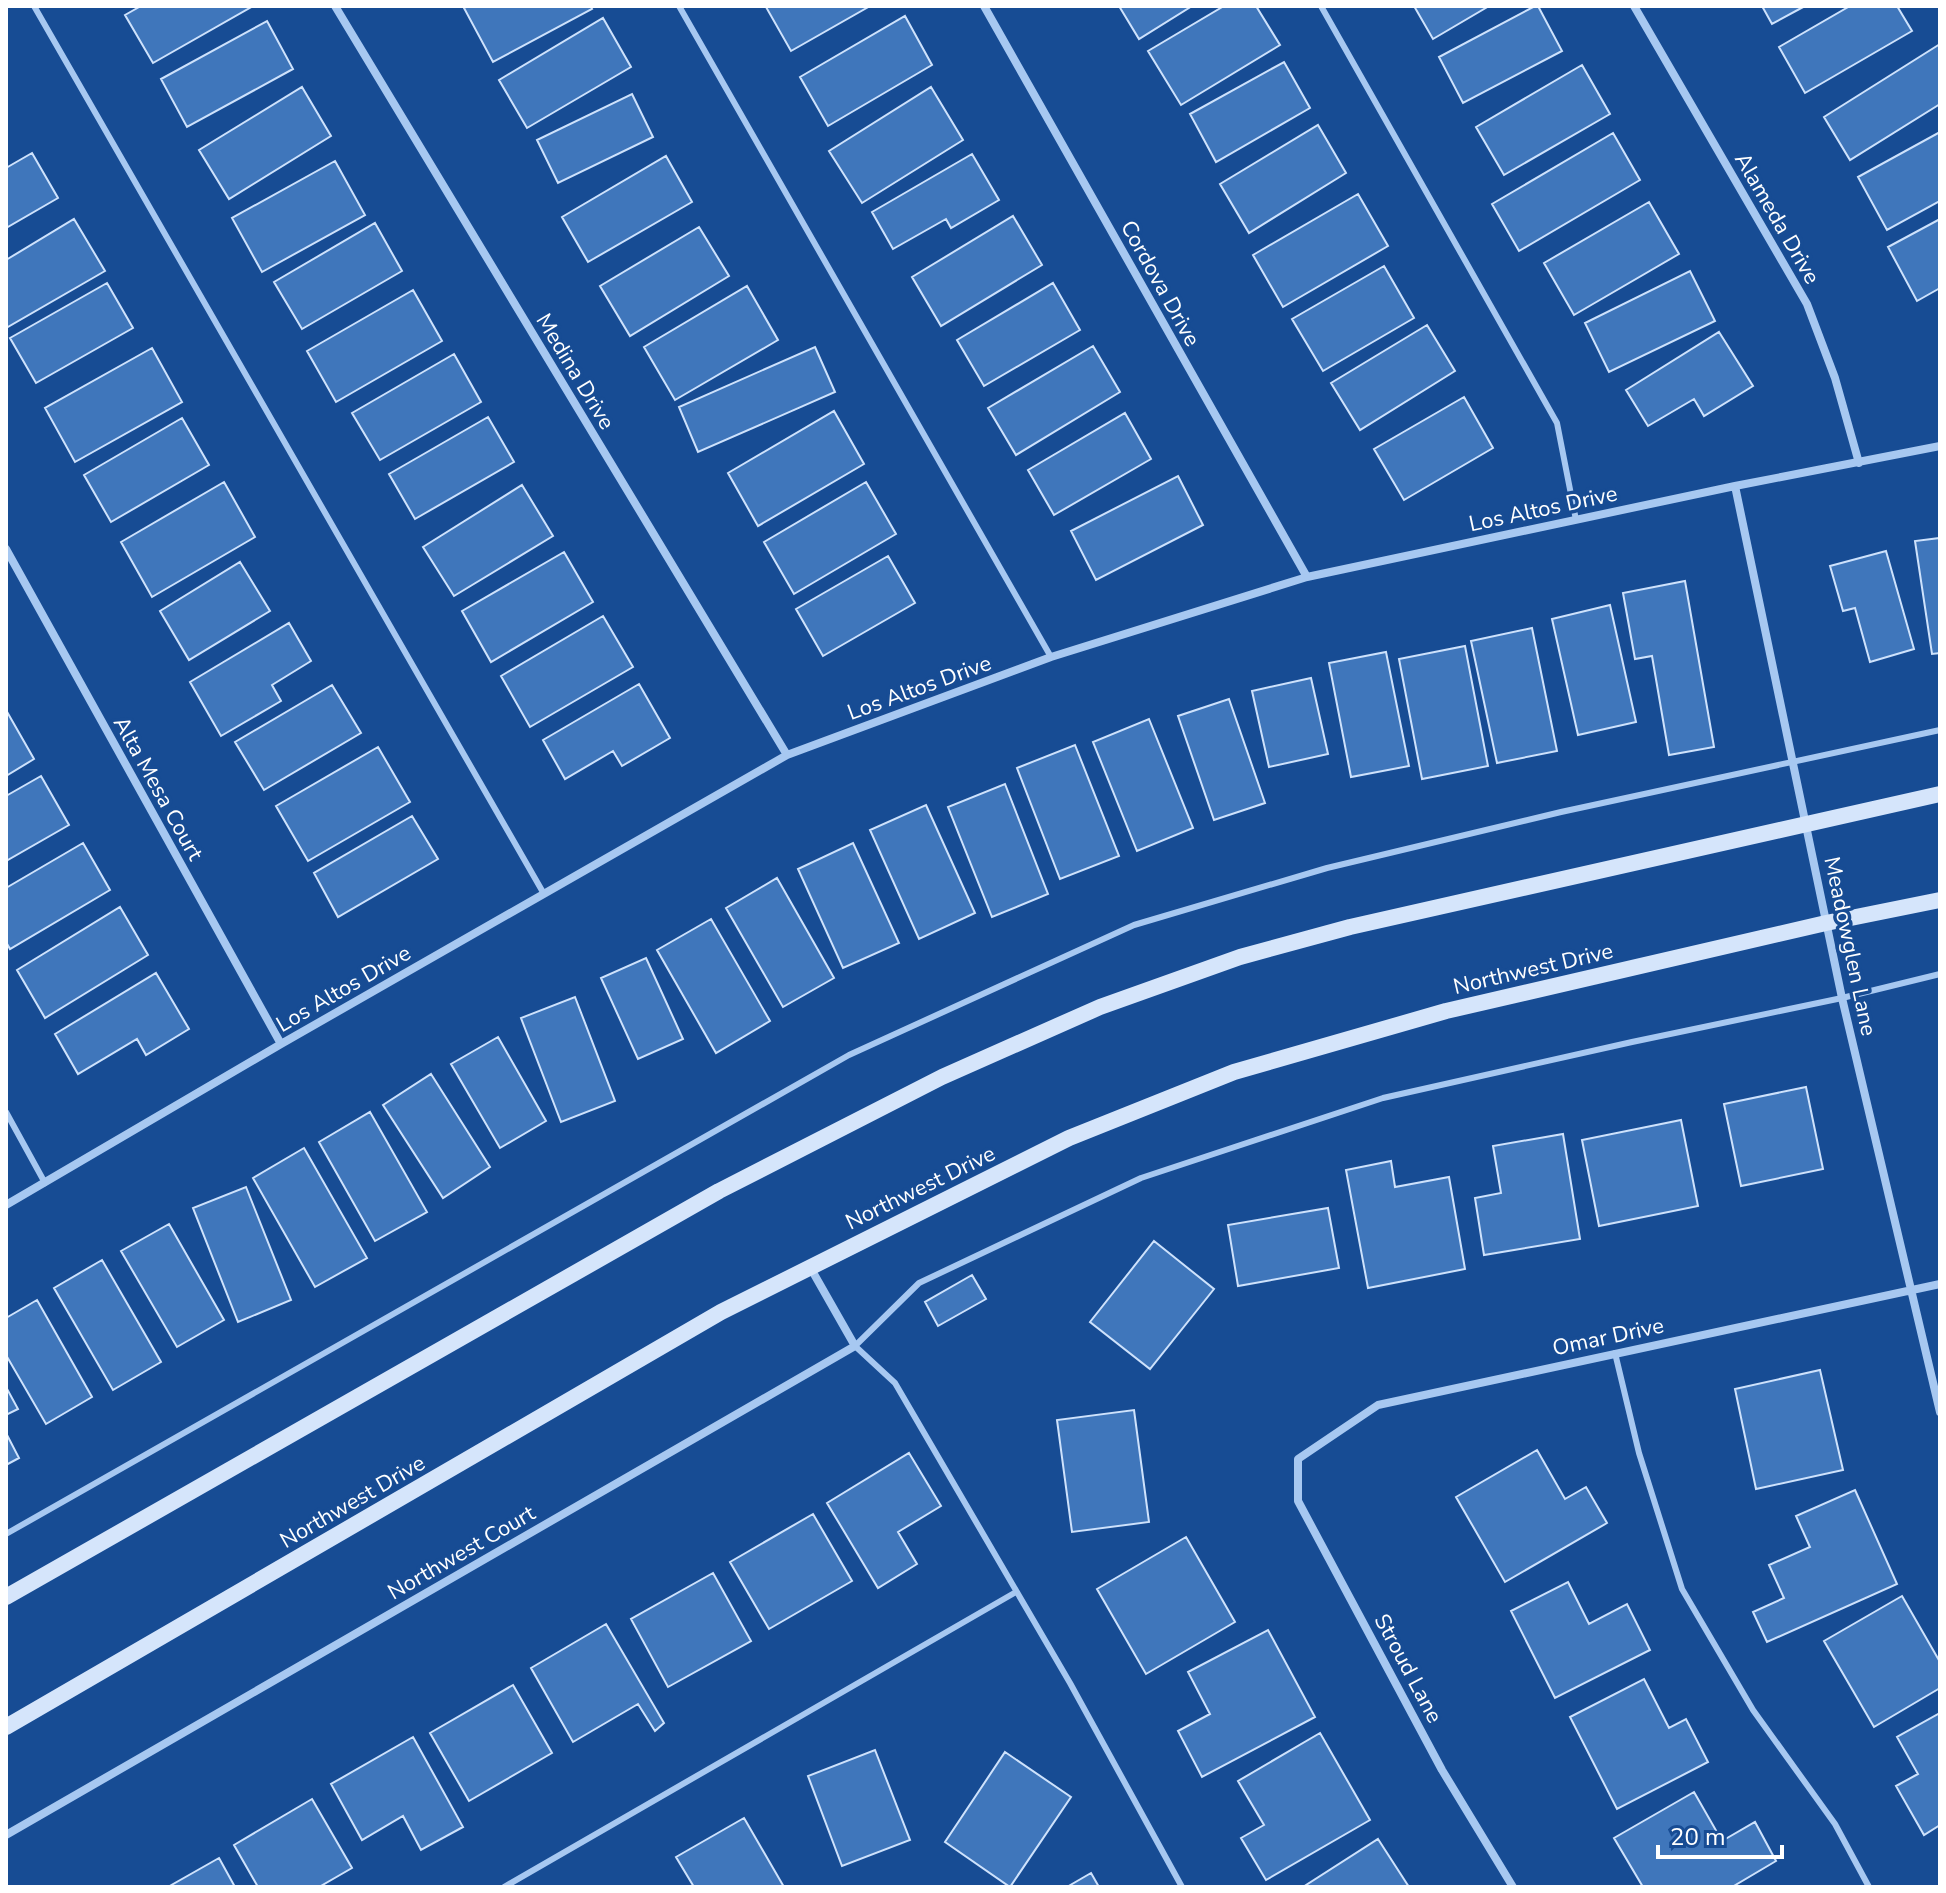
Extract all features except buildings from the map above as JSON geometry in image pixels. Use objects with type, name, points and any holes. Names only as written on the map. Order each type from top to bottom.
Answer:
[{"type":"main road","points":[[6,1597],[719,1191],[942,1077],[1100,1007],[1240,957],[1350,927],[1940,794]]},
{"type":"main road","name":"Northwest Drive","points":[[6,1727],[721,1312],[1069,1138],[1234,1072],[1446,1011],[1826,923],[1940,900]]},
{"type":"street","name":"Medina Drive","points":[[335,6],[787,755]]},
{"type":"street","name":"Cordova Drive","points":[[984,6],[1307,577]]},
{"type":"street","name":"Alameda Drive","points":[[1634,6],[1807,304],[1835,378],[1859,463]]},
{"type":"street","name":"Los Altos Drive","points":[[6,1205],[787,755],[1051,657],[1307,577],[1940,446]]},
{"type":"street","name":"Meadowglen Lane","points":[[1735,486],[1842,998],[1940,1412]]},
{"type":"street","name":"Alta Mesa Court","points":[[6,549],[8,560],[281,1044]]},
{"type":"street","points":[[810,1267],[855,1346]]},
{"type":"street","name":"Omar Drive","points":[[1298,1459],[1378,1405],[1940,1284]]},
{"type":"street","name":"Northwest Court","points":[[6,1835],[855,1346]]},
{"type":"street","name":"Stroud Lane","points":[[1298,1459],[1298,1501],[1442,1770],[1513,1887]]},
{"type":"lane","points":[[34,6],[544,894]]},
{"type":"lane","points":[[679,6],[1051,657]]},
{"type":"lane","points":[[1321,6],[1557,423],[1576,520]]},
{"type":"lane","points":[[6,1534],[849,1055],[1134,925],[1327,868],[1561,812],[1940,730]]},
{"type":"lane","points":[[1182,1887],[1070,1683],[895,1383],[855,1346],[919,1283],[1141,1178],[1383,1098],[1940,974]]},
{"type":"lane","points":[[6,1112],[45,1183]]},
{"type":"lane","points":[[1615,1353],[1639,1453],[1682,1589],[1753,1710],[1835,1824],[1869,1887]]},
{"type":"lane","points":[[504,1887],[1016,1592]]}]
